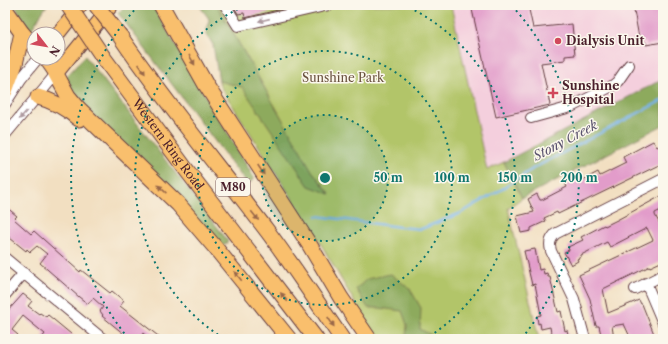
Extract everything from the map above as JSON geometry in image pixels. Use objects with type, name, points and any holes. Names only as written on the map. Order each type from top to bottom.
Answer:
[{"type":"highway","name":"Western Ring Road","points":[[68,5],[103,57],[185,168],[316,339]]},
{"type":"highway","name":"Western Ring Road","points":[[96,5],[120,36],[149,78],[263,226],[311,292],[342,339]]},
{"type":"highway","points":[[161,5],[206,85],[309,244],[341,298],[369,339]]},
{"type":"highway","points":[[166,5],[173,26]]},
{"type":"highway","points":[[5,9],[26,37]]},
{"type":"highway","points":[[5,91],[15,64],[22,33]]},
{"type":"highway","points":[[56,74],[68,96],[79,109],[178,204],[289,339]]},
{"type":"highway","points":[[38,97],[53,101],[68,109],[146,174]]},
{"type":"main road","points":[[64,26],[81,5]]},
{"type":"main road","points":[[50,66],[56,74],[112,5]]},
{"type":"street","points":[[225,5],[238,26],[329,5]]},
{"type":"street","points":[[531,118],[571,107],[612,86],[618,81],[629,65]]},
{"type":"street","points":[[5,104],[32,66]]},
{"type":"street","points":[[5,135],[56,74]]},
{"type":"street","points":[[584,339],[574,299],[551,252],[549,244],[550,241],[555,234],[663,179]]},
{"type":"street","points":[[5,258],[103,339]]},
{"type":"street","points":[[5,295],[24,273]]},
{"type":"street","points":[[635,289],[659,277]]},
{"type":"street","points":[[646,283],[663,323]]},
{"type":"shaded area","name":"Sunshine Hospital","points":[[451,5],[663,5],[663,79],[487,170]]},
{"type":"green space","points":[[15,5],[47,5],[34,26],[26,27]]},
{"type":"green space","points":[[126,5],[151,5],[154,8],[254,178],[250,183],[245,181],[118,13]]},
{"type":"green space","points":[[199,5],[217,5],[312,171],[330,194],[309,186],[242,87],[219,81],[213,45],[206,33],[209,19]]},
{"type":"green space","name":"Sunshine Park","points":[[217,5],[451,5],[487,170],[504,162],[522,198],[508,208],[539,339],[376,339],[315,234],[220,86],[219,81],[242,86],[309,186],[330,193],[312,171]]},
{"type":"green space","points":[[85,56],[228,241],[225,245],[221,246],[83,106],[65,80]]},
{"type":"green space","points":[[663,79],[663,125],[522,198],[504,162]]},
{"type":"green space","points":[[391,274],[410,289],[421,308],[420,329],[435,337],[435,339],[406,339],[407,325],[402,311],[368,308],[356,289],[367,279]]},
{"type":"building","points":[[233,5],[285,5],[286,8],[245,18],[244,13],[238,14]]},
{"type":"building","points":[[471,5],[528,5],[533,28],[572,24],[575,55],[565,56],[565,60],[541,63],[550,105],[496,117]]},
{"type":"building","points":[[633,5],[663,5],[663,42],[646,45],[646,42],[640,43]]},
{"type":"building","points":[[653,141],[657,147],[663,144],[663,163],[558,214],[557,212],[544,218],[546,221],[531,228],[531,231],[521,233],[517,216],[534,212],[528,199],[537,194],[540,200],[542,200],[567,187],[564,181],[576,175],[579,182],[598,172],[600,176],[626,163],[623,157]]},
{"type":"building","points":[[663,195],[663,209],[655,213],[655,215],[663,230],[663,261],[603,289],[608,313],[639,300],[656,339],[631,339],[624,324],[612,326],[614,339],[602,339],[599,326],[596,326],[590,299],[579,275],[653,240],[647,228],[610,247],[607,242],[581,255],[581,257],[577,259],[578,261],[571,265],[564,252],[569,250],[568,247],[583,240],[581,237],[617,220]]},
{"type":"building","points":[[5,206],[17,216],[14,219],[31,234],[34,231],[80,272],[81,270],[110,293],[112,291],[124,301],[120,306],[162,339],[150,339],[143,333],[141,337],[138,334],[134,339],[130,339],[102,316],[103,315],[100,311],[103,307],[93,298],[88,304],[79,297],[40,263],[47,254],[37,246],[30,252],[27,249],[26,251],[5,234]]},
{"type":"building","points":[[535,249],[539,270],[543,269],[544,274],[547,273],[548,277],[550,277],[558,312],[561,311],[565,331],[567,330],[569,339],[552,339],[550,327],[541,329],[540,323],[538,324],[537,316],[541,315],[535,284],[532,285],[524,251]]},
{"type":"building","points":[[23,294],[32,301],[28,306],[39,314],[40,313],[46,317],[48,315],[77,339],[41,339],[45,334],[23,316],[12,330],[18,335],[15,339],[5,339],[5,314]]},
{"type":"waterway","name":"Stony Creek","points":[[317,216],[421,229],[461,213],[499,191],[534,168],[663,100]]},
{"type":"place","name":"Dialysis Unit","points":[[558,41]]},
{"type":"place","name":"Sunshine Hospital","points":[[553,93]]}]
